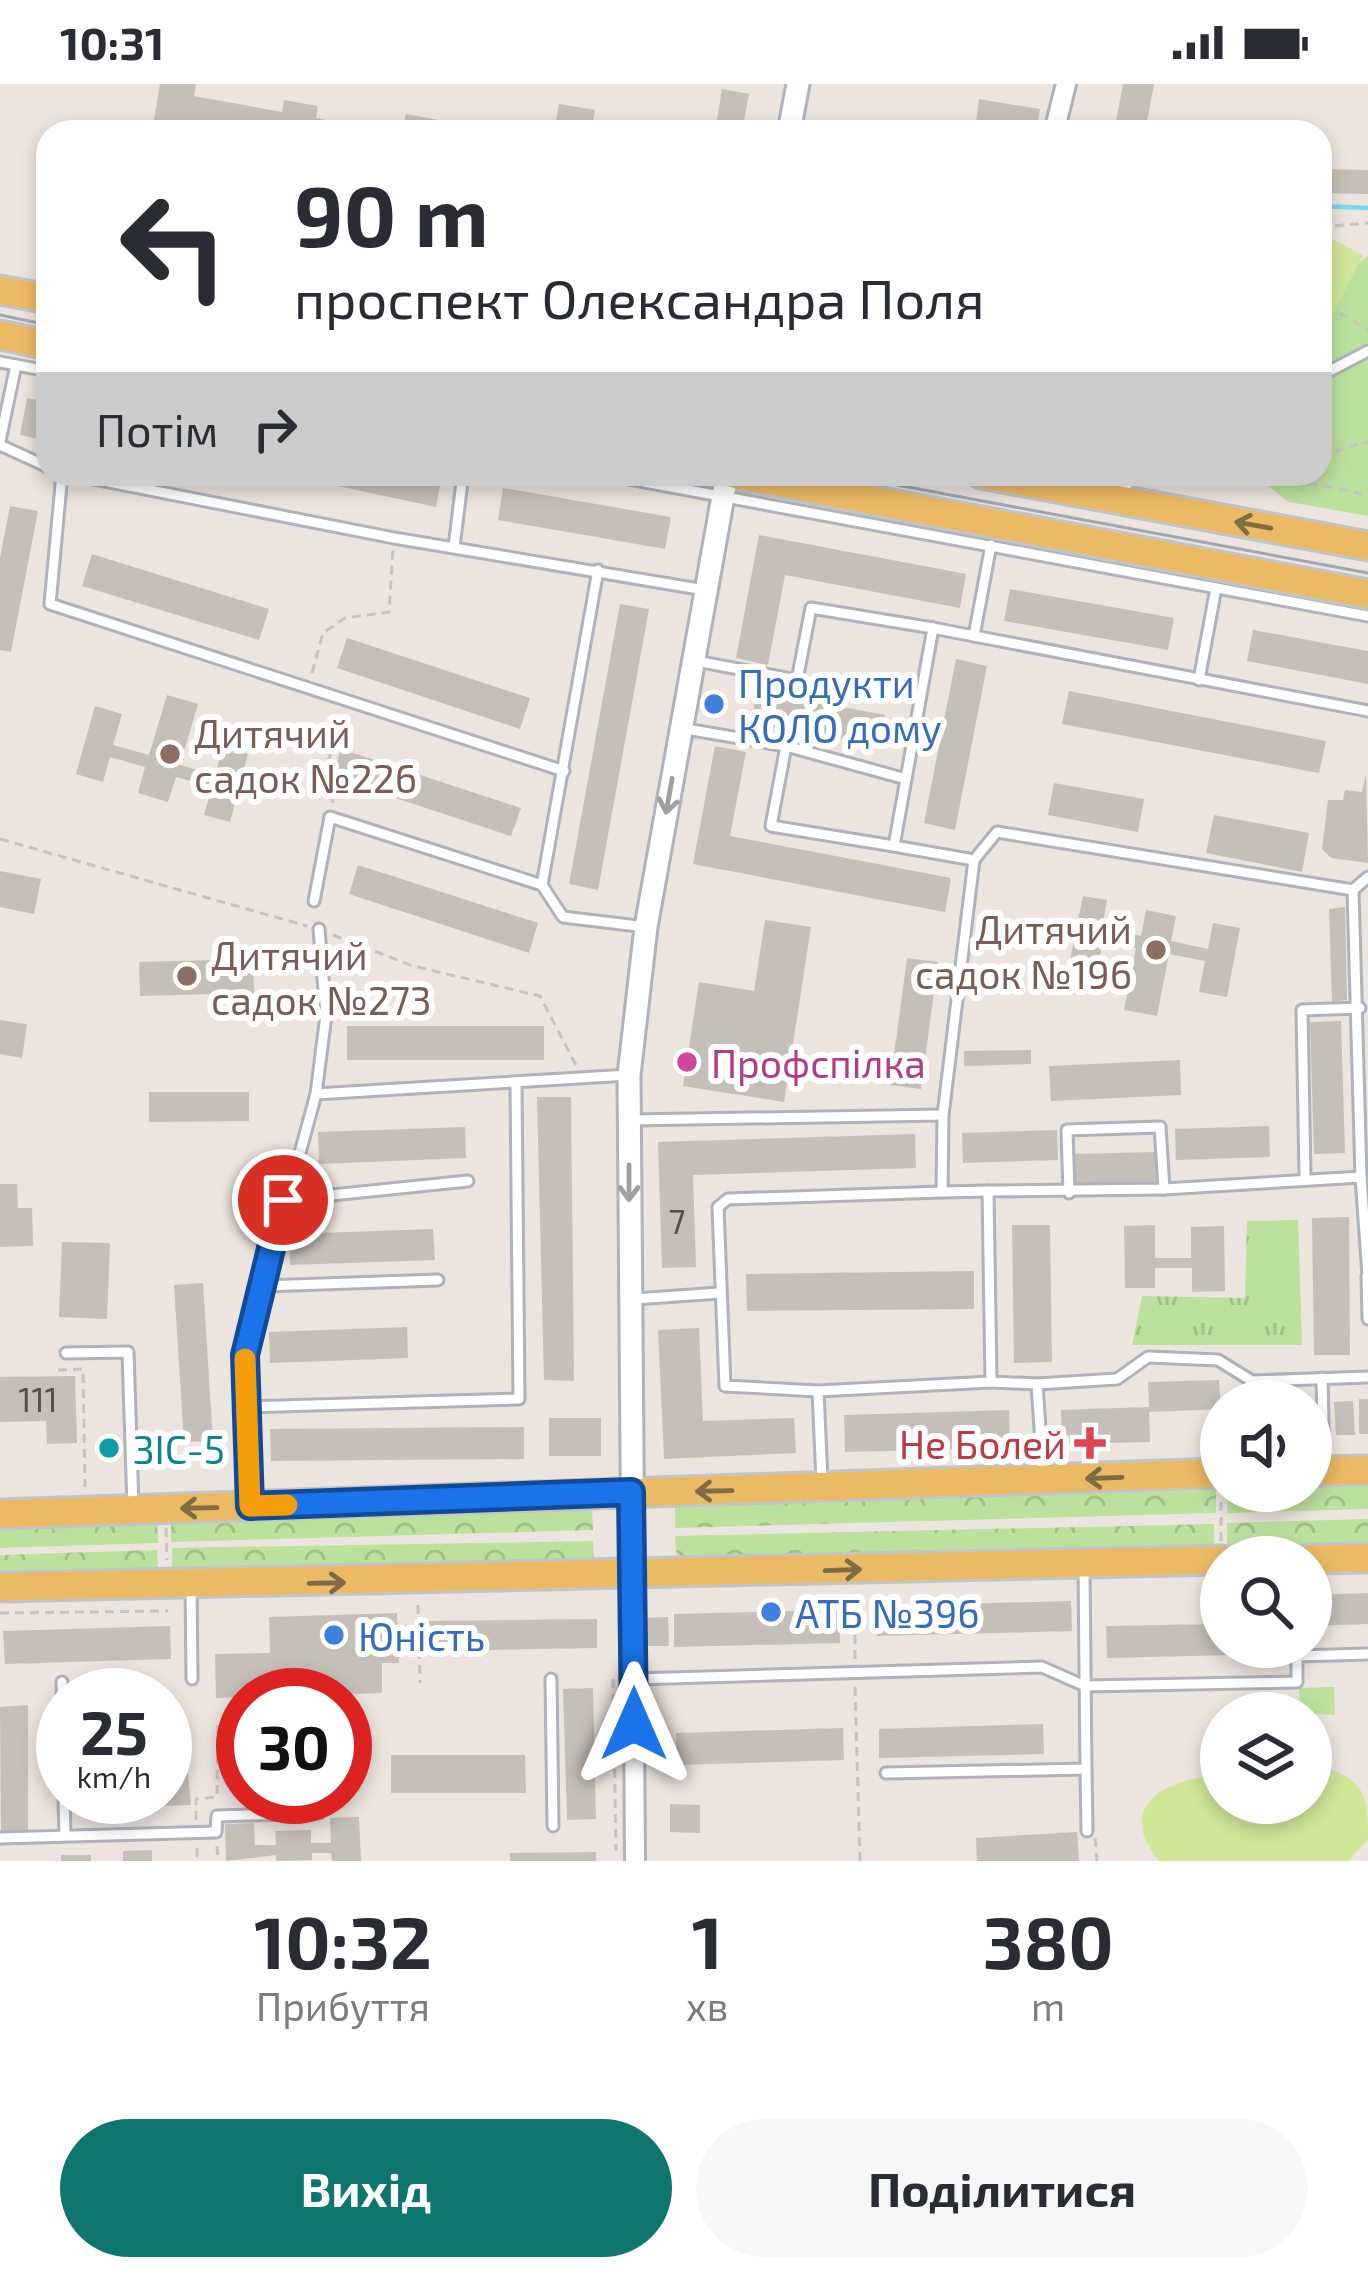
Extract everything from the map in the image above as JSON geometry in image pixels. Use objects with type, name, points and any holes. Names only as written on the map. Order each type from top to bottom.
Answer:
[{"type":"main road","points":[[0,290],[36,297]]},
{"type":"main road","points":[[0,335],[36,342]]},
{"type":"main road","points":[[753,486],[1318,596],[1368,594]]},
{"type":"main road","points":[[1045,486],[1368,546]]},
{"type":"main road","points":[[1332,1471],[1368,1470]]},
{"type":"main road","points":[[0,1514],[1200,1474]]},
{"type":"main road","points":[[0,1587],[179,1580],[633,1576],[1200,1555]]},
{"type":"main road","points":[[1332,1559],[1368,1558]]},
{"type":"street","points":[[791,120],[798,84]]},
{"type":"street","points":[[1057,120],[1066,84]]},
{"type":"street","points":[[635,1861],[629,1076],[646,927],[727,486]]},
{"type":"lane","points":[[1332,370],[1368,351]]},
{"type":"lane","points":[[0,362],[36,369]]},
{"type":"lane","points":[[16,365],[0,443],[36,460]]},
{"type":"lane","points":[[64,486],[50,604],[564,771]]},
{"type":"lane","points":[[127,486],[394,538],[705,590]]},
{"type":"lane","points":[[454,548],[462,486]]},
{"type":"lane","points":[[749,486],[991,545],[1094,554],[1216,587],[1318,596],[1368,616]]},
{"type":"lane","points":[[1116,500],[1126,486]]},
{"type":"lane","points":[[974,636],[991,545]]},
{"type":"lane","points":[[542,885],[598,570]]},
{"type":"lane","points":[[1199,680],[1216,587]]},
{"type":"lane","points":[[692,660],[797,680],[811,608],[1368,711]]},
{"type":"lane","points":[[894,846],[933,628]]},
{"type":"lane","points":[[680,728],[786,746],[906,779]]},
{"type":"lane","points":[[786,746],[771,826],[974,860]]},
{"type":"lane","points":[[314,901],[330,817],[542,885],[563,916],[646,927]]},
{"type":"lane","points":[[942,1192],[944,1115],[974,860],[997,832],[1353,890]]},
{"type":"lane","points":[[1353,890],[1368,877]]},
{"type":"lane","points":[[1353,890],[1368,1319]]},
{"type":"lane","points":[[250,1506],[245,1355],[283,1200],[316,1094],[326,1016],[319,929]]},
{"type":"lane","points":[[1305,1175],[1302,1010],[1360,1008]]},
{"type":"lane","points":[[316,1094],[629,1076]]},
{"type":"lane","points":[[247,1406],[519,1400],[516,1084]]},
{"type":"lane","points":[[628,1120],[944,1115]]},
{"type":"lane","points":[[1069,1192],[1067,1130],[1160,1126],[1164,1189]]},
{"type":"lane","points":[[1361,1177],[1164,1189],[728,1199],[718,1207],[719,1293],[725,1386],[818,1390],[1117,1379],[1148,1357],[1218,1360],[1252,1381],[1368,1377]]},
{"type":"lane","points":[[283,1200],[468,1181]]},
{"type":"lane","points":[[988,1191],[992,1382]]},
{"type":"lane","points":[[262,1286],[438,1280]]},
{"type":"lane","points":[[629,1299],[719,1293]]},
{"type":"lane","points":[[66,1353],[128,1352],[133,1509]]},
{"type":"lane","points":[[1036,1384],[1043,1480]]},
{"type":"lane","points":[[818,1390],[822,1489]]},
{"type":"lane","points":[[1084,1562],[1087,1831]]},
{"type":"lane","points":[[179,1580],[193,1679]]},
{"type":"lane","points":[[1332,1653],[1368,1654]]},
{"type":"lane","points":[[634,1679],[1042,1667],[1085,1686],[1297,1682],[1297,1668]]},
{"type":"lane","points":[[551,1679],[553,1826]]},
{"type":"lane","points":[[886,1773],[1086,1769]]},
{"type":"lane","points":[[65,1824],[65,1835]]},
{"type":"lane","points":[[0,1838],[216,1832],[216,1824]]},
{"type":"path","points":[[1332,226],[1368,223]]},
{"type":"path","points":[[1340,313],[1368,330]]},
{"type":"path","points":[[1332,452],[1368,442]]},
{"type":"path","points":[[1324,486],[1368,495]]},
{"type":"path","points":[[309,687],[323,633],[345,618],[389,612],[394,538]]},
{"type":"path","points":[[330,817],[333,803],[325,769],[350,700]]},
{"type":"path","points":[[0,838],[319,929],[413,966],[540,995],[584,1079]]},
{"type":"path","points":[[58,1370],[83,1370],[85,1489]]},
{"type":"path","points":[[166,1520],[179,1580]]},
{"type":"path","points":[[855,1595],[860,1861]]},
{"type":"path","points":[[418,1605],[420,1683]]},
{"type":"path","points":[[0,1613],[168,1611]]},
{"type":"path","points":[[613,1679],[616,1861]]},
{"type":"path","points":[[196,1832],[196,1798],[216,1797]]},
{"type":"path","points":[[216,1832],[218,1861]]},
{"type":"green space","points":[[1332,239],[1363,255],[1332,316]]},
{"type":"green space","points":[[1368,256],[1368,516],[1289,502],[1268,486],[1332,486],[1332,283]]},
{"type":"green space","points":[[1298,1220],[1302,1345],[1132,1345],[1142,1296],[1245,1298],[1247,1221]]},
{"type":"green space","points":[[1251,1234],[1286,1236],[1285,1290],[1248,1289]]},
{"type":"green space","points":[[1368,1485],[1368,1509],[1332,1510],[1332,1487]]},
{"type":"green space","points":[[1200,1490],[1200,1512],[1216,1513],[675,1528],[675,1505]]},
{"type":"green space","points":[[592,1508],[593,1530],[171,1542],[171,1519]]},
{"type":"green space","points":[[1368,1519],[1368,1544],[1332,1545],[1332,1536],[1227,1536],[1227,1523]]},
{"type":"green space","points":[[157,1520],[158,1543],[0,1548],[0,1525]]},
{"type":"green space","points":[[1214,1524],[1214,1536],[1200,1536],[1200,1548],[677,1559],[675,1536]]},
{"type":"green space","points":[[593,1541],[594,1562],[172,1571],[172,1548]]},
{"type":"green space","points":[[157,1550],[158,1571],[0,1576],[0,1555]]},
{"type":"green space","points":[[1334,1687],[1335,1715],[1332,1692],[1299,1692],[1299,1688]]},
{"type":"green space","points":[[1332,1770],[1353,1781],[1364,1796],[1368,1840],[1348,1861],[1159,1861],[1146,1841],[1145,1809],[1153,1797],[1200,1778],[1200,1824],[1332,1824]]},
{"type":"building","points":[[160,84],[196,84],[194,96],[282,112],[284,100],[318,106],[316,118],[325,120],[154,120]]},
{"type":"building","points":[[1123,84],[1154,84],[1147,120],[1116,120]]},
{"type":"building","points":[[722,89],[749,94],[744,120],[717,120]]},
{"type":"building","points":[[979,99],[1040,109],[1038,120],[976,120]]},
{"type":"building","points":[[559,104],[595,110],[593,120],[556,120]]},
{"type":"building","points":[[406,114],[439,120],[405,120]]},
{"type":"building","points":[[1332,169],[1368,170],[1368,194],[1332,193]]},
{"type":"building","points":[[27,398],[36,400],[36,438],[20,435]]},
{"type":"building","points":[[338,486],[440,486],[436,507]]},
{"type":"building","points":[[503,488],[671,517],[665,549],[498,520]]},
{"type":"building","points":[[10,506],[38,511],[11,652],[0,650],[0,558]]},
{"type":"building","points":[[759,535],[966,574],[960,608],[785,575],[768,665],[736,658]]},
{"type":"building","points":[[92,554],[269,609],[259,640],[82,586]]},
{"type":"building","points":[[1010,589],[1174,618],[1168,650],[1004,621]]},
{"type":"building","points":[[620,604],[649,609],[598,890],[569,884]]},
{"type":"building","points":[[1253,630],[1368,651],[1368,684],[1247,661]]},
{"type":"building","points":[[347,638],[530,698],[520,729],[337,668]]},
{"type":"building","points":[[956,659],[987,666],[955,830],[924,823]]},
{"type":"building","points":[[757,691],[885,715],[880,746],[751,723]]},
{"type":"building","points":[[1069,691],[1326,741],[1319,773],[1062,724]]},
{"type":"building","points":[[167,695],[198,704],[180,765],[215,775],[223,747],[248,754],[230,822],[204,815],[212,787],[176,777],[168,802],[138,793],[145,767],[110,757],[103,782],[76,774],[95,706],[122,714],[113,745],[149,755]]},
{"type":"building","points":[[715,746],[746,752],[730,836],[951,878],[945,912],[693,864]]},
{"type":"building","points":[[341,749],[521,808],[511,836],[332,777]]},
{"type":"building","points":[[1366,775],[1368,863],[1331,858],[1322,849],[1328,800],[1343,800],[1345,790],[1362,792]]},
{"type":"building","points":[[1054,783],[1144,799],[1138,832],[1048,815]]},
{"type":"building","points":[[1214,815],[1309,833],[1302,872],[1206,853]]},
{"type":"building","points":[[358,865],[538,923],[529,953],[349,894]]},
{"type":"building","points":[[0,871],[41,879],[34,914],[0,907]]},
{"type":"building","points":[[1083,896],[1107,900],[1102,929],[1141,936],[1146,910],[1176,916],[1171,941],[1208,949],[1213,923],[1240,928],[1227,997],[1199,992],[1205,961],[1169,954],[1157,1016],[1124,1010],[1136,948],[1103,942],[1097,970],[1069,965]]},
{"type":"building","points":[[1345,907],[1347,1000],[1332,1002],[1329,909]]},
{"type":"building","points":[[765,920],[811,927],[784,1102],[683,1086],[699,982],[754,991]]},
{"type":"building","points":[[907,958],[938,962],[921,1089],[890,1085]]},
{"type":"building","points":[[253,959],[254,993],[140,996],[139,962]]},
{"type":"building","points":[[0,1020],[27,1024],[22,1058],[0,1054]]},
{"type":"building","points":[[1341,1021],[1345,1153],[1314,1154],[1310,1022]]},
{"type":"building","points":[[347,1026],[544,1026],[544,1060],[347,1060]]},
{"type":"building","points":[[1031,1050],[1031,1064],[964,1066],[964,1051]]},
{"type":"building","points":[[1180,1060],[1181,1095],[1051,1101],[1049,1066]]},
{"type":"building","points":[[149,1092],[249,1092],[249,1121],[149,1122]]},
{"type":"building","points":[[537,1097],[571,1097],[574,1381],[544,1380]]},
{"type":"building","points":[[1269,1126],[1270,1157],[1176,1160],[1175,1129]]},
{"type":"building","points":[[465,1127],[466,1158],[319,1164],[318,1132]]},
{"type":"building","points":[[1057,1130],[1058,1160],[963,1163],[962,1133]]},
{"type":"building","points":[[915,1134],[916,1168],[693,1175],[696,1267],[662,1268],[658,1142]]},
{"type":"building","points":[[1155,1152],[1156,1184],[1075,1185],[1075,1154]]},
{"type":"building","points":[[0,1184],[17,1184],[18,1208],[32,1208],[33,1246],[0,1247]]},
{"type":"building","points":[[1349,1217],[1350,1355],[1314,1355],[1312,1218]]},
{"type":"building","points":[[1012,1225],[1050,1225],[1052,1362],[1014,1363]]},
{"type":"building","points":[[1155,1225],[1155,1258],[1191,1258],[1191,1227],[1224,1226],[1225,1291],[1192,1292],[1192,1268],[1155,1268],[1155,1288],[1125,1288],[1124,1226]]},
{"type":"building","points":[[433,1229],[435,1260],[290,1265],[289,1234]]},
{"type":"building","points":[[62,1242],[110,1243],[107,1319],[59,1317]]},
{"type":"building","points":[[974,1271],[974,1309],[747,1311],[746,1274]]},
{"type":"building","points":[[203,1283],[213,1441],[184,1442],[174,1285]]},
{"type":"building","points":[[407,1327],[408,1358],[270,1363],[269,1332]]},
{"type":"building","points":[[699,1328],[703,1421],[794,1418],[796,1453],[664,1459],[658,1330]]},
{"type":"building","points":[[75,1376],[77,1443],[47,1444],[46,1421],[0,1422],[0,1377]]},
{"type":"building","points":[[1200,1381],[1200,1410],[1149,1412],[1150,1442],[1062,1444],[1061,1410],[1149,1407],[1148,1382]]},
{"type":"building","points":[[1359,1399],[1368,1399],[1368,1434],[1359,1434]]},
{"type":"building","points":[[1353,1401],[1355,1435],[1336,1435],[1334,1402]]},
{"type":"building","points":[[1009,1410],[1010,1448],[845,1452],[844,1415]]},
{"type":"building","points":[[549,1418],[601,1418],[601,1456],[549,1456]]},
{"type":"building","points":[[524,1427],[524,1459],[271,1461],[270,1429]]},
{"type":"building","points":[[1368,1593],[1368,1624],[1332,1625],[1332,1594]]},
{"type":"building","points":[[1071,1601],[1072,1631],[877,1636],[876,1606]]},
{"type":"building","points":[[839,1610],[840,1643],[674,1647],[674,1614]]},
{"type":"building","name":"Юність","points":[[397,1613],[399,1663],[382,1663],[382,1693],[372,1693],[372,1668],[216,1668],[216,1698],[215,1654],[270,1653],[269,1617]]},
{"type":"building","points":[[668,1617],[669,1646],[645,1646],[644,1618]]},
{"type":"building","points":[[597,1619],[597,1648],[428,1651],[428,1621]]},
{"type":"building","points":[[1200,1624],[1200,1656],[1107,1658],[1106,1626]]},
{"type":"building","points":[[170,1626],[171,1659],[5,1664],[3,1631]]},
{"type":"building","points":[[593,1688],[596,1819],[567,1820],[563,1689]]},
{"type":"building","points":[[28,1705],[28,1834],[1,1832],[0,1707]]},
{"type":"building","points":[[1043,1724],[1044,1754],[879,1758],[879,1729]]},
{"type":"building","points":[[843,1728],[844,1760],[677,1765],[676,1733]]},
{"type":"building","points":[[391,1755],[525,1755],[526,1793],[391,1793]]},
{"type":"building","points":[[670,1804],[700,1805],[700,1833],[670,1832]]},
{"type":"building","points":[[225,1824],[254,1824],[255,1845],[276,1845],[275,1831],[311,1830],[311,1843],[331,1843],[330,1824],[359,1824],[361,1861],[332,1861],[331,1853],[312,1853],[312,1860],[276,1861],[276,1855],[226,1861]]},
{"type":"building","points":[[1077,1832],[1079,1861],[977,1861],[976,1838]]},
{"type":"building","points":[[152,1850],[152,1861],[123,1861],[123,1851]]},
{"type":"building","points":[[596,1852],[596,1861],[510,1861],[510,1853]]},
{"type":"building","points":[[61,1855],[91,1855],[91,1861],[61,1861]]},
{"type":"waterway","points":[[1332,206],[1368,208]]},
{"type":"tram line","points":[[0,315],[36,322]]},
{"type":"tram line","points":[[902,486],[1368,573]]},
{"type":"slow traffic","points":[[245,1359],[250,1506],[287,1505]]},
{"type":"place","name":"Продукти КОЛО дому","points":[[714,704]]},
{"type":"place","name":"Дитячий садок №226","points":[[170,754]]},
{"type":"place","name":"Дитячий садок №196","points":[[1156,950]]},
{"type":"place","name":"Дитячий садок №273","points":[[187,976]]},
{"type":"place","name":"Профспілка","points":[[687,1062]]},
{"type":"place","name":"Не Болей","points":[[1090,1443]]},
{"type":"place","name":"ЗІС-5","points":[[109,1448]]},
{"type":"place","name":"АТБ №396","points":[[771,1612]]},
{"type":"place","name":"Юність","points":[[334,1635]]},
{"type":"route","points":[[283,1200],[245,1355],[250,1506],[631,1492],[634,1724]]}]
